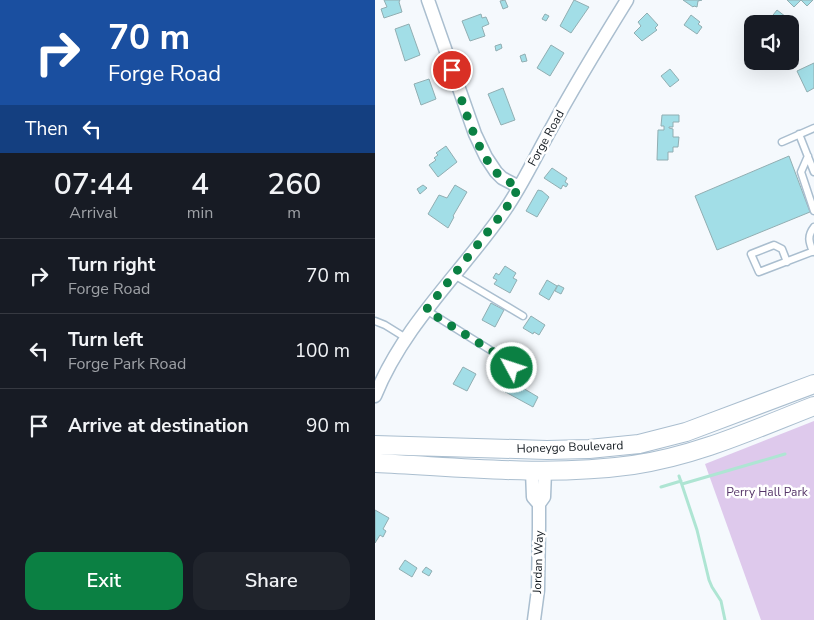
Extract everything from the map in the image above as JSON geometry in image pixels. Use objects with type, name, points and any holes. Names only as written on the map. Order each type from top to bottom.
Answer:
[{"type":"main road","name":"Honeygo Boulevard","points":[[375,445],[547,450],[589,449],[639,444],[686,432],[814,384]]},
{"type":"main road","name":"Honeygo Boulevard","points":[[375,463],[539,471],[583,470],[635,464],[691,452],[814,406]]},
{"type":"street","points":[[428,0],[475,134],[486,157],[502,178],[519,187]]},
{"type":"street","name":"Forge Road","points":[[375,396],[382,378],[406,338],[505,210],[559,114],[627,0]]},
{"type":"street","name":"Jordan Way","points":[[534,620],[538,590],[539,504],[533,497],[539,471]]},
{"type":"lane","points":[[782,142],[814,128]]},
{"type":"lane","points":[[799,134],[814,172]]},
{"type":"lane","points":[[808,156],[801,172],[814,211]]},
{"type":"lane","points":[[787,262],[782,249],[774,245],[751,254],[759,272],[787,262],[813,252],[808,241],[814,227]]},
{"type":"lane","points":[[454,275],[523,316]]},
{"type":"lane","points":[[426,310],[495,353],[512,368]]},
{"type":"lane","points":[[375,321],[406,338]]},
{"type":"green space","name":"Perry Hall Park","points":[[814,421],[814,620],[761,620],[705,464]]},
{"type":"building","points":[[384,0],[400,0],[402,12],[384,18],[381,9],[387,7]]},
{"type":"building","points":[[505,0],[508,7],[503,9],[500,1]]},
{"type":"building","points":[[574,0],[589,7],[571,33],[560,26]]},
{"type":"building","points":[[683,0],[702,0],[698,1],[697,7],[693,7]]},
{"type":"building","points":[[787,0],[801,0],[794,7]]},
{"type":"building","points":[[801,0],[813,0],[807,6]]},
{"type":"building","points":[[777,10],[784,15],[773,15]]},
{"type":"building","points":[[647,13],[658,25],[655,28],[657,30],[642,41],[634,33],[641,26],[638,22]]},
{"type":"building","points":[[481,14],[482,18],[486,17],[489,24],[482,27],[485,36],[470,41],[462,21]]},
{"type":"building","points":[[545,14],[549,16],[546,21],[542,19]]},
{"type":"building","points":[[691,15],[700,22],[698,24],[702,27],[697,34],[684,25]]},
{"type":"building","points":[[409,24],[420,55],[405,61],[395,29]]},
{"type":"building","points":[[501,44],[502,48],[496,51],[495,46]]},
{"type":"building","points":[[551,45],[564,53],[550,76],[537,68]]},
{"type":"building","points":[[525,54],[527,61],[522,62],[520,56]]},
{"type":"building","points":[[814,63],[814,88],[807,92],[797,71]]},
{"type":"building","points":[[670,69],[679,80],[670,87],[661,76]]},
{"type":"building","points":[[429,79],[436,99],[421,105],[414,84]]},
{"type":"building","points":[[503,88],[515,120],[501,125],[488,94]]},
{"type":"building","points":[[662,115],[679,115],[679,122],[673,122],[673,127],[669,127],[673,129],[673,137],[679,137],[678,147],[673,147],[673,152],[668,152],[668,160],[657,160],[658,130],[664,130],[664,126],[661,126]]},
{"type":"building","points":[[446,146],[457,162],[438,177],[429,165],[436,160],[434,158],[438,155],[436,153]]},
{"type":"building","points":[[789,156],[810,212],[717,250],[695,196]]},
{"type":"building","points":[[552,168],[567,178],[565,182],[568,184],[566,187],[563,185],[561,189],[544,178]]},
{"type":"building","points":[[423,185],[427,188],[420,194],[417,189]]},
{"type":"building","points":[[455,185],[467,192],[448,228],[428,214],[439,195],[447,198]]},
{"type":"building","points":[[538,190],[549,197],[537,217],[526,211]]},
{"type":"building","points":[[505,266],[516,273],[513,278],[517,280],[510,293],[494,284],[497,280],[493,278],[496,273],[499,275]]},
{"type":"building","points":[[547,280],[557,286],[549,300],[539,294]]},
{"type":"building","points":[[558,285],[564,288],[561,294],[555,291]]},
{"type":"building","points":[[491,303],[504,310],[495,327],[482,320]]},
{"type":"building","points":[[531,316],[545,325],[539,335],[523,328]]},
{"type":"building","points":[[463,367],[476,374],[467,391],[453,384]]},
{"type":"building","points":[[506,378],[538,397],[533,407],[500,389]]},
{"type":"building","points":[[375,510],[389,518],[383,529],[386,531],[383,537],[380,535],[375,543]]},
{"type":"building","points":[[405,560],[417,568],[412,577],[399,569]]},
{"type":"building","points":[[426,567],[432,571],[429,576],[422,572]]},
{"type":"waterway","points":[[682,484],[785,454]]},
{"type":"waterway","points":[[679,476],[697,530],[709,580],[721,601],[725,620]]},
{"type":"waterway","points":[[661,487],[681,481]]},
{"type":"route","points":[[452,70],[475,134],[486,157],[502,178],[519,187],[505,210],[426,310],[495,353],[512,368]]}]
